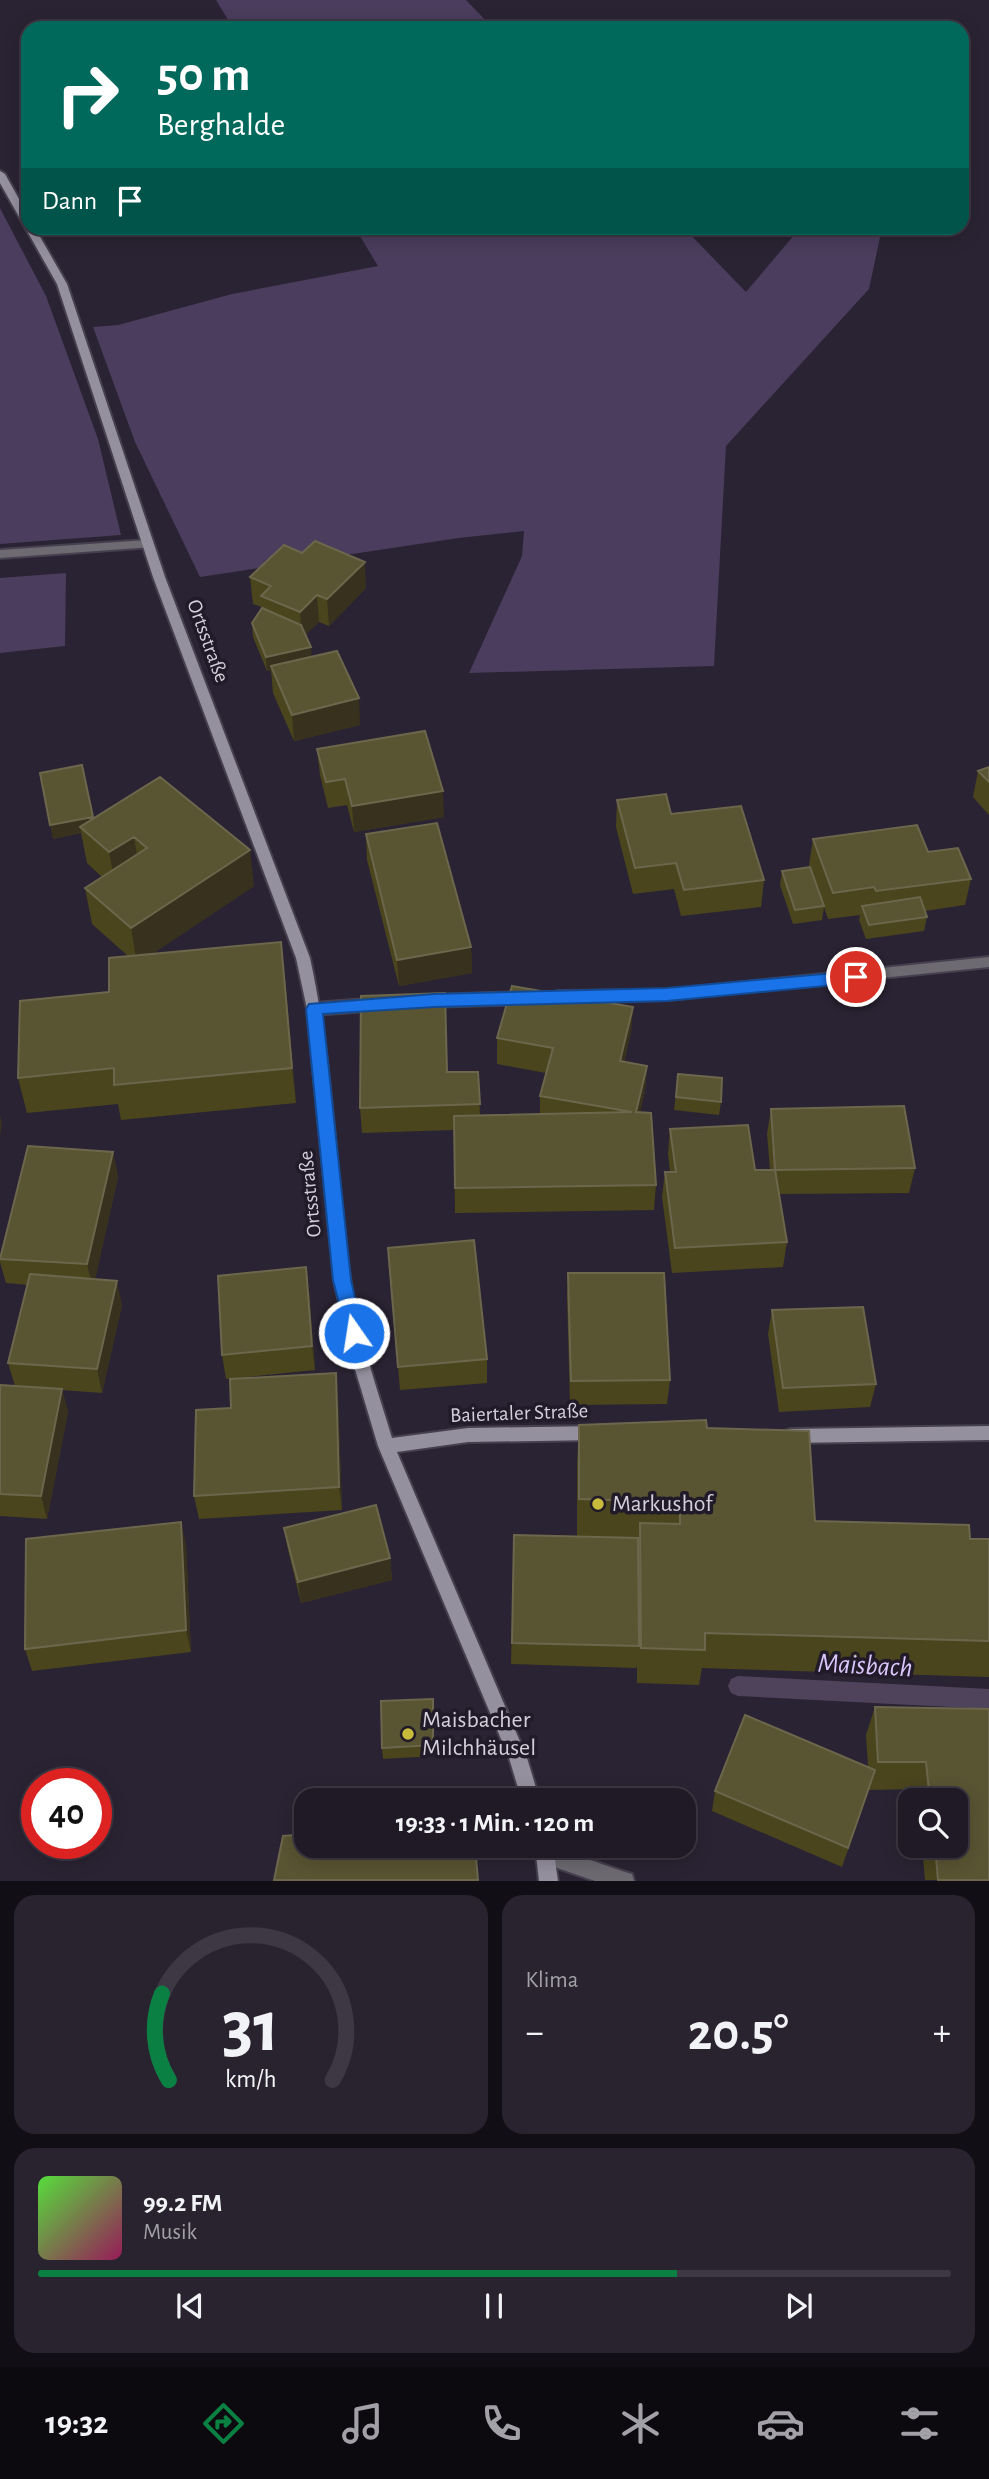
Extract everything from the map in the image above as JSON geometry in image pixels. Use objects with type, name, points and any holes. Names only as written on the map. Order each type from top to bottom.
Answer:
[{"type":"street","name":"Ortsstraße","points":[[0,174],[21,211]]},
{"type":"street","name":"Ortsstraße","points":[[35,235],[62,284],[159,577],[303,958],[314,1009],[342,1280],[360,1359],[386,1446],[518,1758],[527,1788]]},
{"type":"street","points":[[0,554],[148,544]]},
{"type":"street","points":[[314,1009],[401,1003],[667,995],[989,962]]},
{"type":"street","name":"Baiertaler Straße","points":[[386,1446],[480,1435],[608,1433]]},
{"type":"street","points":[[772,1436],[854,1437],[989,1433]]},
{"type":"street","points":[[547,1858],[549,1881]]},
{"type":"street","points":[[564,1858],[625,1881]]},
{"type":"shaded area","points":[[216,0],[466,0],[486,21],[229,21]]},
{"type":"shaded area","points":[[0,208],[46,296],[98,439],[121,535],[0,544]]},
{"type":"shaded area","points":[[359,235],[691,235],[746,292],[794,235],[881,235],[869,289],[726,446],[714,666],[469,673],[522,556],[524,531],[459,538],[200,577],[135,442],[93,327],[118,325],[232,294],[378,266]]},
{"type":"shaded area","points":[[66,573],[65,646],[0,653],[0,578]]},
{"type":"building","points":[[315,541],[365,562],[327,599],[317,595],[300,612],[261,596],[271,586],[250,577],[284,545],[302,553]]},
{"type":"building","points":[[262,608],[301,625],[311,647],[266,657],[252,623]]},
{"type":"building","points":[[337,651],[359,698],[292,715],[271,666]]},
{"type":"building","points":[[425,731],[443,791],[352,806],[345,779],[326,782],[317,749]]},
{"type":"building","points":[[82,765],[93,817],[50,825],[40,773]]},
{"type":"building","points":[[989,767],[989,782],[978,771]]},
{"type":"building","points":[[160,777],[250,850],[131,928],[85,888],[147,848],[134,837],[109,852],[80,827]]},
{"type":"building","points":[[666,794],[671,814],[741,806],[764,880],[684,890],[676,863],[635,868],[617,800]]},
{"type":"building","points":[[437,823],[471,947],[397,960],[366,834]]},
{"type":"building","points":[[917,825],[928,852],[958,848],[971,879],[876,891],[874,887],[833,893],[813,839]]},
{"type":"building","points":[[810,867],[824,906],[795,910],[782,871]]},
{"type":"building","points":[[920,897],[927,917],[869,925],[862,906]]},
{"type":"building","points":[[281,942],[292,1068],[114,1085],[114,1068],[18,1078],[20,1001],[109,992],[109,958]]},
{"type":"building","points":[[512,986],[633,1007],[620,1061],[647,1066],[636,1112],[651,1113],[656,1185],[455,1188],[454,1116],[632,1112],[540,1096],[553,1048],[497,1038]]},
{"type":"building","points":[[445,993],[447,1072],[478,1072],[480,1104],[360,1108],[361,996]]},
{"type":"building","points":[[678,1074],[722,1078],[721,1102],[676,1097]]},
{"type":"building","points":[[904,1106],[915,1168],[775,1170],[771,1109]]},
{"type":"building","points":[[748,1125],[755,1170],[775,1170],[787,1242],[675,1248],[665,1172],[676,1172],[670,1129]]},
{"type":"building","points":[[28,1146],[113,1152],[87,1264],[0,1259]]},
{"type":"building","points":[[474,1240],[487,1359],[398,1367],[388,1248]]},
{"type":"building","points":[[306,1267],[312,1346],[222,1355],[218,1276]]},
{"type":"building","points":[[568,1273],[664,1273],[670,1380],[571,1381]]},
{"type":"building","points":[[30,1274],[117,1281],[97,1369],[8,1363]]},
{"type":"building","points":[[863,1307],[876,1384],[783,1388],[772,1310]]},
{"type":"building","points":[[336,1373],[339,1487],[194,1496],[196,1410],[231,1408],[230,1379]]},
{"type":"building","points":[[0,1385],[62,1389],[41,1496],[0,1494]]},
{"type":"building","points":[[706,1420],[707,1428],[809,1431],[815,1521],[969,1525],[970,1539],[989,1539],[989,1641],[705,1633],[705,1650],[641,1648],[640,1523],[680,1524],[680,1502],[579,1499],[579,1425]]},
{"type":"building","points":[[376,1505],[390,1558],[298,1582],[284,1528]]},
{"type":"building","points":[[181,1522],[186,1630],[25,1649],[26,1539]]},
{"type":"building","points":[[514,1535],[638,1538],[639,1646],[512,1643]]},
{"type":"building","name":"Maisbacher Milchhäusel","points":[[433,1699],[433,1745],[382,1748],[381,1701]]},
{"type":"building","points":[[875,1707],[989,1709],[989,1880],[938,1880],[936,1858],[968,1858],[968,1788],[929,1788],[926,1762],[878,1762]]},
{"type":"building","points":[[745,1715],[875,1770],[848,1848],[715,1791]]},
{"type":"building","points":[[294,1835],[294,1858],[476,1858],[478,1880],[274,1880],[283,1836]]},
{"type":"waterway","name":"Maisbach","points":[[738,1686],[989,1699]]},
{"type":"place","name":"Markushof","points":[[598,1504]]},
{"type":"place","name":"Maisbacher Milchhäusel","points":[[408,1734]]},
{"type":"route","points":[[354,1333],[342,1280],[314,1009],[434,1000],[667,995],[856,977]]}]
